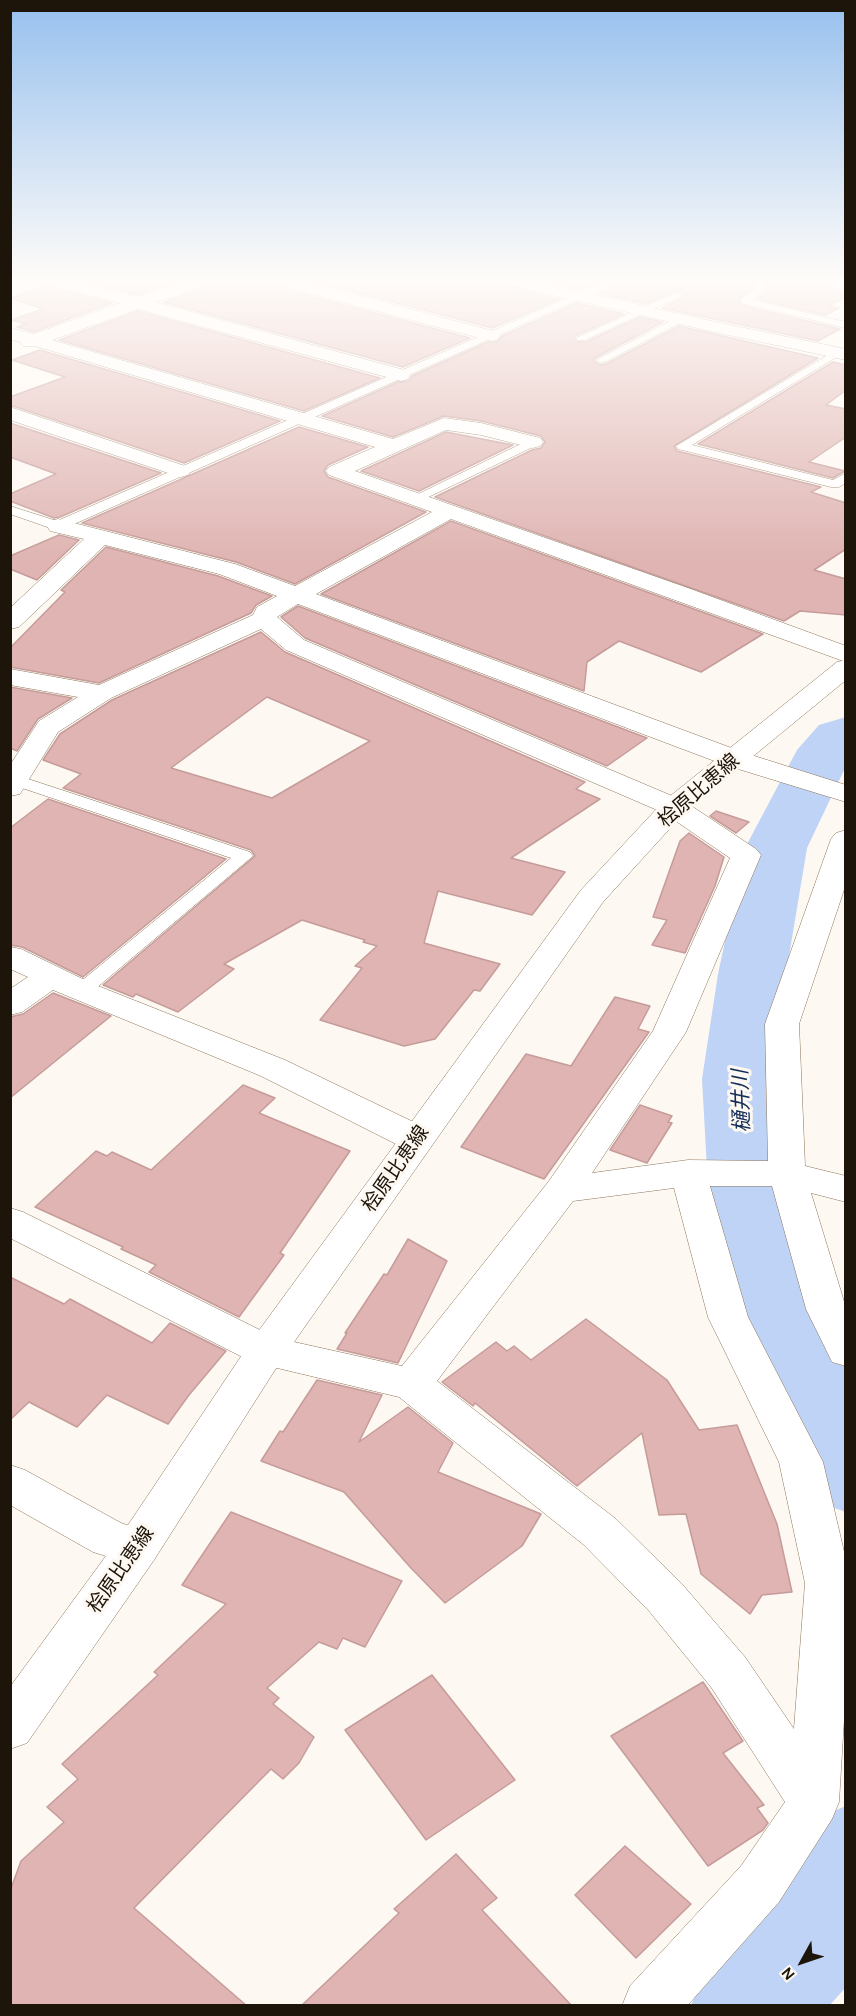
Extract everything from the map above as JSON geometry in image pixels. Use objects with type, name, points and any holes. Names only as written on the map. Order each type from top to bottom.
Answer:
[{"type":"street","points":[[143,372],[395,446]]},
{"type":"street","points":[[390,372],[401,375]]},
{"type":"street","points":[[10,413],[182,471]]},
{"type":"street","points":[[533,442],[482,429],[444,424],[336,471],[680,593],[846,655]]},
{"type":"street","points":[[13,784],[48,728],[102,693],[264,619],[266,612],[450,512]]},
{"type":"street","points":[[58,526],[227,569],[735,759],[846,794]]},
{"type":"street","points":[[10,622],[100,537]]},
{"type":"street","points":[[264,619],[295,645],[674,807],[746,855],[669,1032],[562,1190],[411,1384]]},
{"type":"street","name":"桧原比恵線","points":[[10,1727],[138,1547],[266,1351],[592,896],[674,807],[846,667]]},
{"type":"street","points":[[10,677],[102,693]]},
{"type":"street","points":[[846,839],[782,1024],[788,1174],[826,1308],[846,1351]]},
{"type":"street","points":[[10,956],[81,991],[273,1068],[417,1139]]},
{"type":"street","points":[[10,1005],[49,977]]},
{"type":"street","points":[[562,1190],[693,1173],[788,1174],[846,1189]]},
{"type":"street","points":[[650,2006],[765,1888],[814,1802],[828,1583],[801,1462],[729,1317],[693,1173]]},
{"type":"street","points":[[10,1221],[266,1351],[411,1384],[600,1532],[665,1597],[728,1672],[814,1802]]},
{"type":"street","points":[[10,1483],[109,1539],[138,1547]]},
{"type":"lane","points":[[10,510],[58,526],[408,372]]},
{"type":"lane","points":[[810,372],[682,446],[835,484],[846,477]]},
{"type":"lane","points":[[414,499],[533,442]]},
{"type":"lane","points":[[13,784],[244,856],[81,991]]},
{"type":"building","points":[[50,372],[115,372],[280,421],[184,463],[10,405],[10,397],[65,377]]},
{"type":"building","points":[[170,372],[359,372],[380,378],[304,411]]},
{"type":"building","points":[[421,372],[795,372],[674,446],[677,451],[821,487],[811,492],[846,503],[846,549],[814,570],[846,579],[846,615],[800,611],[784,621],[435,497],[532,450],[541,448],[545,442],[541,436],[481,421],[444,416],[393,437],[322,416],[398,382],[409,381],[412,376]]},
{"type":"building","points":[[816,372],[846,372],[846,390],[826,405],[846,409],[846,437],[809,462],[845,471],[833,478],[698,444]]},
{"type":"building","points":[[10,423],[161,473],[54,518],[10,501],[10,494],[56,474],[10,457]]},
{"type":"building","points":[[299,427],[368,447],[328,465],[324,471],[328,477],[426,512],[295,584],[236,562],[82,523]]},
{"type":"building","points":[[446,432],[513,445],[419,491],[361,471]]},
{"type":"building","points":[[451,521],[763,634],[701,672],[619,641],[587,662],[584,691],[321,594]]},
{"type":"building","points":[[59,535],[79,540],[37,580],[10,569],[10,556]]},
{"type":"building","points":[[106,547],[218,576],[272,596],[256,605],[251,613],[99,683],[10,667],[10,648],[65,592],[61,590]]},
{"type":"building","points":[[298,606],[647,738],[607,766],[305,638],[281,617]]},
{"type":"building","points":[[261,632],[285,652],[585,782],[576,789],[600,799],[511,858],[565,872],[532,915],[438,891],[424,943],[500,964],[480,991],[474,990],[435,1039],[404,1046],[320,1020],[362,968],[355,966],[377,946],[302,920],[224,964],[234,969],[178,1012],[136,994],[133,997],[103,985],[255,856],[251,850],[63,788],[81,774],[43,760],[60,734],[112,700]],"holes":[[[267,697],[370,741],[272,798],[171,768]]]},
{"type":"building","points":[[10,687],[72,698],[38,719],[17,751],[10,748]]},
{"type":"building","points":[[48,799],[226,859],[83,977],[22,947],[10,945],[10,828]]},
{"type":"building","points":[[716,811],[749,822],[736,833],[710,816]]},
{"type":"building","points":[[689,833],[724,857],[715,886],[685,953],[652,945],[667,920],[653,917],[680,841]]},
{"type":"building","points":[[53,993],[111,1016],[10,1098],[10,1017],[23,1014]]},
{"type":"building","points":[[615,997],[650,1006],[638,1029],[649,1032],[544,1179],[461,1147],[526,1054],[571,1066]]},
{"type":"building","points":[[243,1085],[275,1098],[259,1113],[350,1151],[280,1253],[284,1255],[239,1317],[149,1272],[156,1265],[121,1249],[123,1247],[35,1207],[96,1151],[107,1156],[112,1152],[151,1170]]},
{"type":"building","points":[[640,1105],[672,1116],[668,1122],[672,1123],[647,1163],[610,1150]]},
{"type":"building","points":[[408,1239],[447,1261],[398,1363],[337,1349],[347,1333],[345,1333],[384,1274],[387,1275]]},
{"type":"building","points":[[10,1277],[64,1304],[70,1299],[152,1343],[170,1323],[226,1351],[168,1424],[107,1395],[77,1427],[29,1402],[10,1420]]},
{"type":"building","points":[[586,1319],[667,1380],[699,1430],[737,1425],[777,1524],[792,1592],[762,1595],[750,1614],[701,1574],[686,1514],[659,1515],[642,1433],[577,1486],[475,1403],[473,1406],[442,1382],[496,1342],[507,1351],[514,1346],[531,1360]]},
{"type":"building","points":[[317,1380],[382,1395],[359,1442],[408,1407],[453,1443],[438,1472],[541,1514],[522,1546],[445,1603],[344,1492],[261,1461]]},
{"type":"building","points":[[231,1512],[402,1581],[365,1647],[343,1638],[337,1649],[319,1642],[267,1688],[279,1698],[273,1704],[314,1737],[299,1763],[283,1779],[271,1769],[134,1908],[247,2006],[10,2006],[10,1891],[21,1861],[64,1822],[47,1807],[78,1779],[62,1764],[158,1675],[154,1672],[226,1604],[182,1585]]},
{"type":"building","points":[[432,1675],[515,1780],[426,1840],[345,1730]]},
{"type":"building","points":[[703,1682],[743,1741],[723,1753],[764,1805],[757,1808],[768,1823],[763,1830],[708,1866],[611,1736]]},
{"type":"building","points":[[625,1846],[691,1904],[636,1958],[575,1895]]},
{"type":"building","points":[[456,1854],[497,1898],[482,1910],[572,2006],[301,2006],[399,1913],[394,1909]]},
{"type":"waterway","name":"樋井川","points":[[846,734],[839,737],[818,762],[776,848],[752,974],[739,1079],[752,1241],[846,1474]]},
{"type":"waterway","name":"樋井川","points":[[750,2006],[818,1931],[846,1860]]}]
